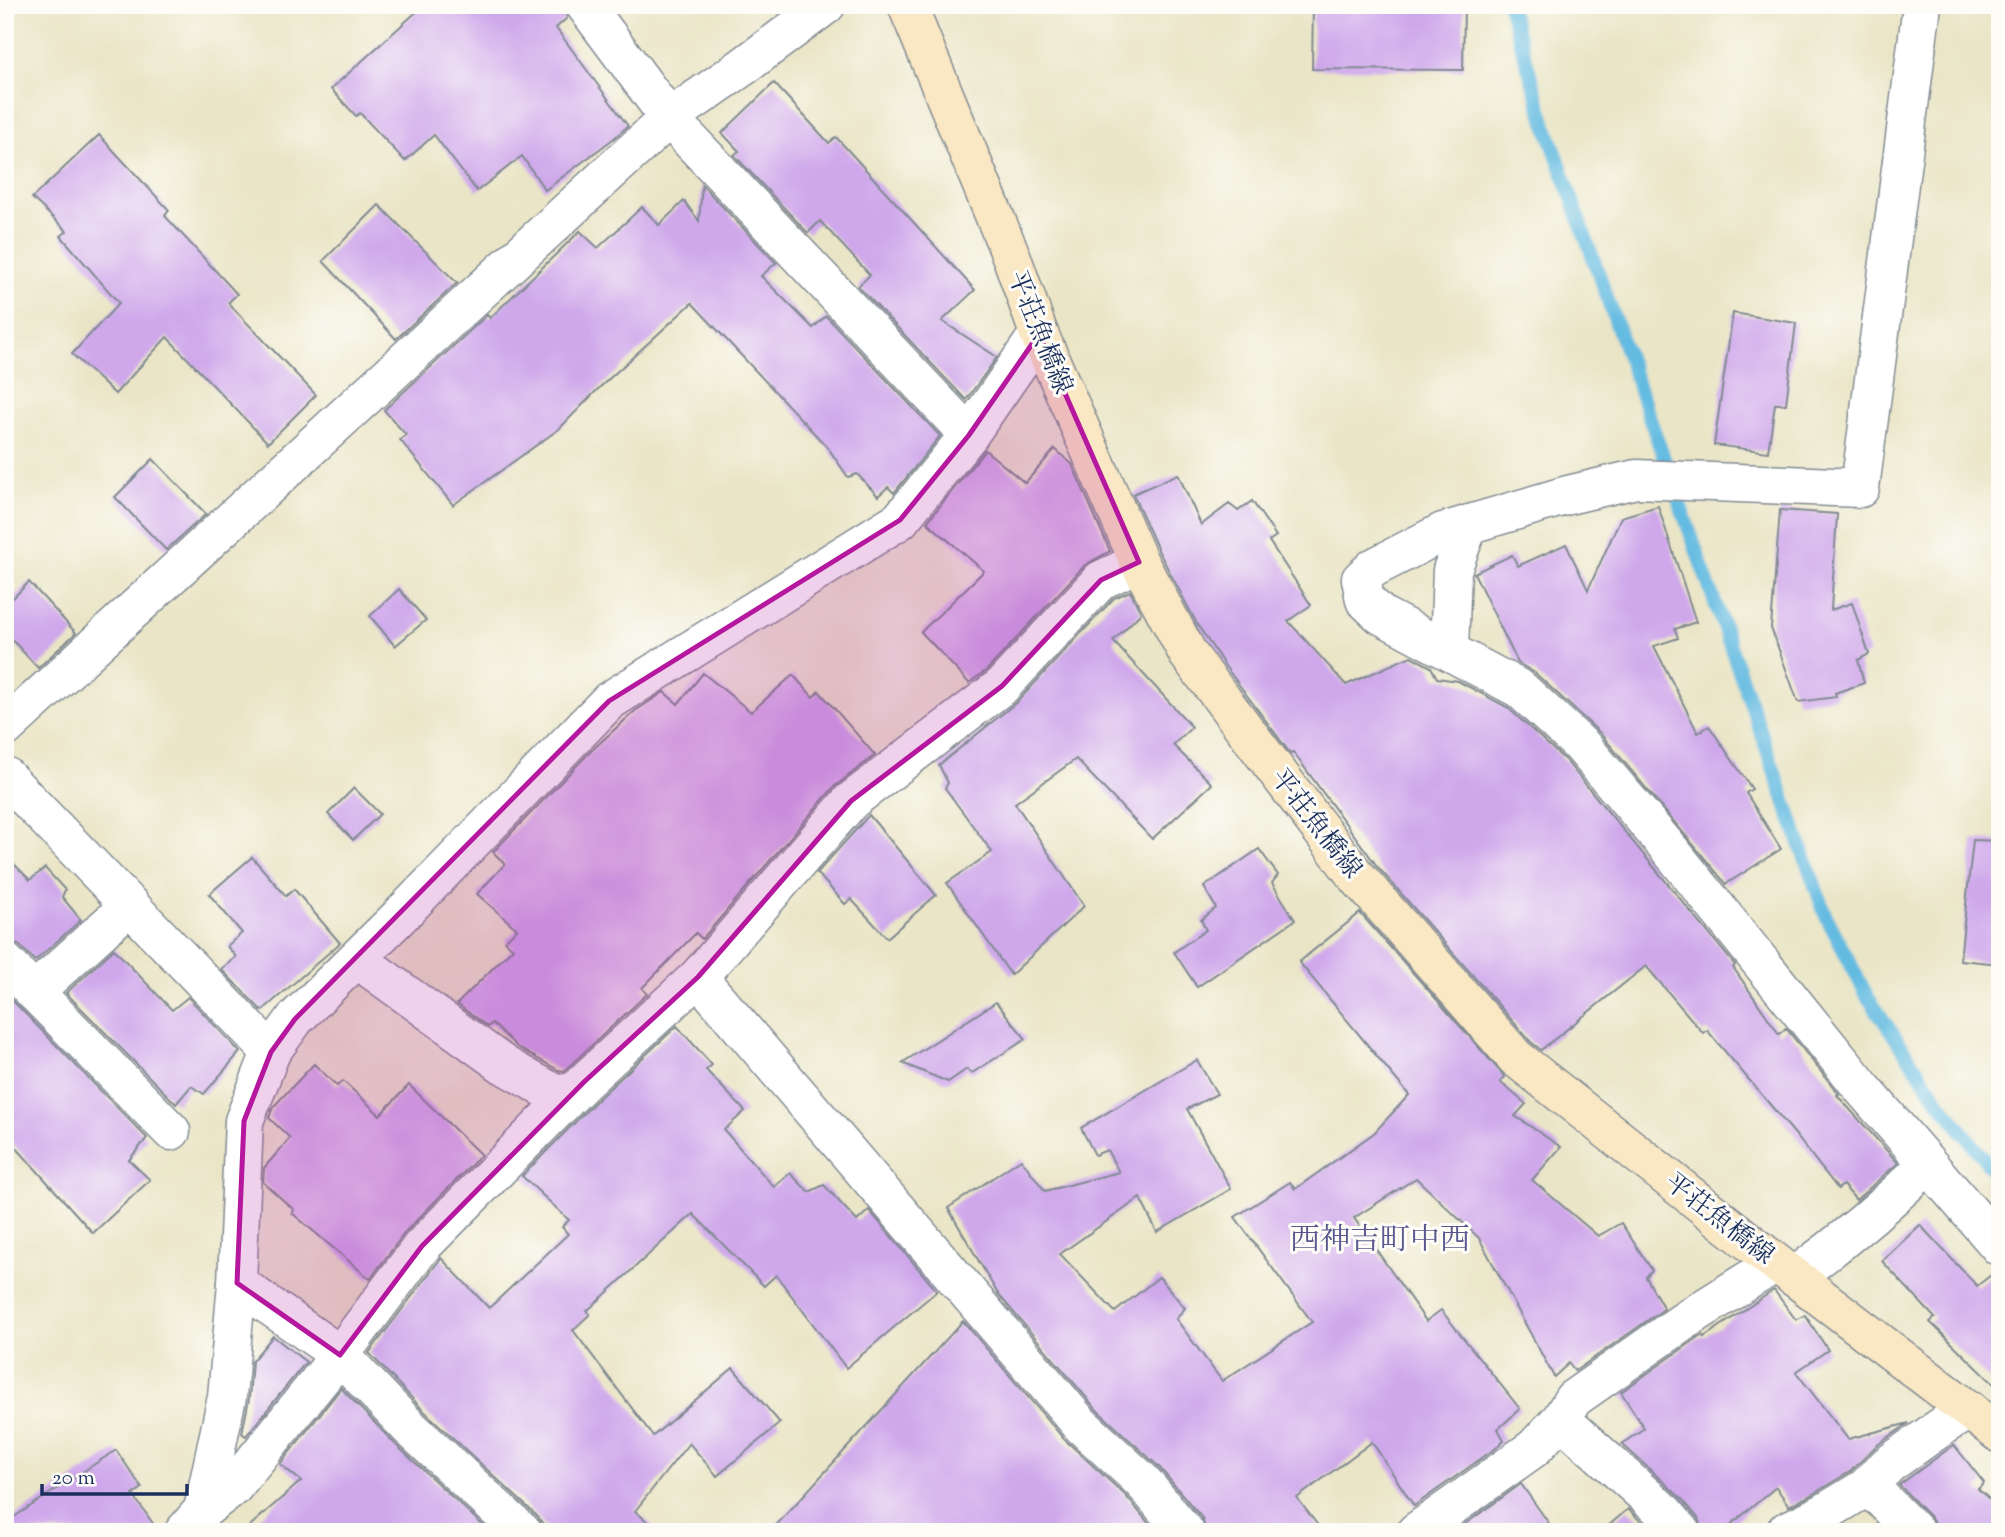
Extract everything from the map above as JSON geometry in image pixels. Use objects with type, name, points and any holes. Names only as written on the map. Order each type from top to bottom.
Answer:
[{"type":"main road","name":"平荘魚橋線","points":[[908,5],[1012,258],[1039,334],[1139,562],[1188,654],[1353,872],[1516,1058],[1785,1270],[2000,1434]]},
{"type":"street","points":[[585,5],[669,118],[969,435]]},
{"type":"street","points":[[5,728],[669,118],[825,5]]},
{"type":"street","points":[[1922,5],[1860,488],[1636,479],[1568,495],[1443,532],[1373,568],[1361,579],[1365,600],[1381,615],[1520,689],[1583,747],[1671,851],[1863,1089],[2000,1247]]},
{"type":"street","points":[[193,1521],[227,1397],[237,1283],[244,1121],[271,1052],[295,1019],[609,701],[900,520],[969,435],[1039,334]]},
{"type":"street","points":[[1449,650],[1452,570],[1469,524]]},
{"type":"street","points":[[193,1521],[234,1486],[340,1355],[422,1246],[571,1095],[698,977],[851,801],[1002,686],[1101,580],[1139,562]]},
{"type":"street","points":[[5,776],[271,1052]]},
{"type":"street","points":[[34,992],[130,905]]},
{"type":"street","points":[[357,959],[504,1065],[550,1091],[571,1095]]},
{"type":"street","points":[[5,962],[171,1131]]},
{"type":"street","points":[[698,977],[1081,1425],[1142,1481],[1185,1532]]},
{"type":"street","points":[[1416,1532],[1534,1448],[1561,1419],[1573,1399],[1688,1319],[1842,1243],[1928,1164]]},
{"type":"street","points":[[237,1283],[340,1355],[410,1427],[522,1532]]},
{"type":"street","points":[[1784,1532],[1824,1513],[1865,1488],[1889,1464],[1969,1410]]},
{"type":"street","points":[[1561,1419],[1665,1513],[1681,1532]]},
{"type":"street","points":[[1865,1488],[1881,1498],[1916,1532]]},
{"type":"highlighted area","points":[[1039,334],[1139,562],[1101,580],[1002,686],[851,801],[698,977],[584,1082],[422,1246],[340,1355],[237,1283],[244,1121],[271,1052],[295,1019],[609,701],[900,520],[969,435]]},
{"type":"building","points":[[424,5],[564,5],[567,18],[556,28],[628,126],[545,190],[522,156],[477,191],[434,135],[405,161],[360,113],[356,116],[331,89]]},
{"type":"building","points":[[1313,5],[1464,5],[1463,70],[1312,69]]},
{"type":"building","points":[[774,83],[829,143],[836,137],[975,290],[942,321],[997,357],[966,400],[858,286],[870,275],[820,221],[808,233],[734,155],[739,151],[722,133]]},
{"type":"building","points":[[99,135],[169,210],[165,216],[237,294],[228,303],[316,395],[268,443],[167,337],[115,394],[72,354],[119,303],[61,236],[67,231],[32,198]]},
{"type":"building","points":[[702,185],[776,263],[761,276],[813,328],[826,316],[940,436],[894,493],[888,487],[878,496],[857,474],[848,477],[828,448],[692,303],[599,388],[559,429],[453,505],[400,440],[406,435],[384,410],[487,315],[490,318],[580,231],[598,248],[642,207],[659,225],[684,201],[699,221]]},
{"type":"building","points":[[379,205],[457,283],[396,339],[323,261]]},
{"type":"building","points":[[1733,313],[1796,323],[1786,404],[1775,404],[1768,452],[1714,445]]},
{"type":"building","points":[[1055,449],[1072,464],[1110,551],[1085,565],[987,670],[969,683],[921,632],[984,571],[927,522],[985,450],[1025,483]]},
{"type":"building","points":[[153,459],[206,514],[166,550],[115,497]]},
{"type":"building","points":[[1178,474],[1201,525],[1229,504],[1238,511],[1252,501],[1276,536],[1269,541],[1311,605],[1288,621],[1346,685],[1411,656],[1431,667],[1437,678],[1458,681],[1507,707],[1567,762],[1735,965],[1733,967],[1779,1034],[1786,1028],[1839,1094],[1837,1095],[1898,1163],[1856,1200],[1843,1185],[1838,1189],[1707,1030],[1703,1033],[1646,966],[1541,1050],[1531,1042],[1377,866],[1293,752],[1290,753],[1225,666],[1197,624],[1159,552],[1133,494]]},
{"type":"building","points":[[1658,506],[1696,622],[1675,629],[1678,638],[1654,646],[1698,733],[1709,726],[1752,789],[1746,793],[1781,849],[1726,884],[1600,733],[1535,673],[1518,663],[1474,573],[1512,555],[1518,566],[1566,544],[1588,590],[1621,517]]},
{"type":"building","points":[[1780,510],[1837,514],[1831,610],[1852,603],[1869,654],[1858,660],[1864,683],[1835,693],[1836,697],[1798,702],[1771,628]]},
{"type":"building","points":[[29,582],[76,633],[38,668],[5,632],[5,606]]},
{"type":"building","points":[[399,589],[426,620],[395,646],[370,616]]},
{"type":"building","points":[[1130,591],[1141,613],[1113,641],[1192,727],[1173,745],[1212,784],[1152,839],[1076,759],[1015,803],[1084,906],[1011,975],[947,883],[992,852],[945,788],[948,783],[939,765],[1018,701],[1114,598]]},
{"type":"building","points":[[703,673],[751,712],[793,675],[813,697],[819,691],[875,755],[834,787],[702,939],[696,933],[642,988],[647,994],[564,1071],[558,1070],[517,1047],[492,1023],[488,1027],[457,1004],[513,948],[505,941],[517,929],[477,894],[505,864],[493,852],[592,750],[635,711],[664,692],[678,704]]},
{"type":"building","points":[[354,788],[380,814],[353,840],[328,814]]},
{"type":"building","points":[[869,815],[936,895],[887,938],[851,899],[845,904],[817,873]]},
{"type":"building","points":[[1973,840],[2000,841],[2000,964],[1960,960]]},
{"type":"building","points":[[1259,849],[1278,875],[1272,883],[1295,920],[1197,987],[1174,952],[1206,930],[1201,920],[1216,908],[1204,887]]},
{"type":"building","points":[[5,855],[30,880],[45,868],[65,890],[62,897],[81,920],[35,961],[20,946],[5,941]]},
{"type":"building","points":[[252,857],[286,896],[294,889],[340,943],[262,1011],[221,969],[236,957],[227,946],[242,933],[209,894]]},
{"type":"building","points":[[1360,913],[1505,1077],[1500,1082],[1526,1104],[1515,1116],[1561,1147],[1532,1180],[1598,1236],[1621,1223],[1652,1270],[1646,1277],[1664,1309],[1575,1371],[1569,1363],[1554,1377],[1479,1238],[1416,1178],[1354,1218],[1426,1321],[1441,1310],[1520,1409],[1498,1429],[1504,1440],[1414,1506],[1372,1442],[1297,1498],[1323,1532],[1206,1532],[1202,1518],[1159,1467],[1097,1410],[998,1294],[948,1208],[1021,1159],[1045,1191],[1119,1172],[1107,1150],[1095,1155],[1081,1128],[1197,1060],[1217,1094],[1187,1109],[1231,1189],[1157,1232],[1140,1198],[1060,1254],[1115,1312],[1159,1277],[1185,1308],[1176,1319],[1222,1381],[1312,1322],[1235,1217],[1290,1182],[1295,1189],[1374,1133],[1409,1095],[1299,962]]},
{"type":"building","points":[[114,949],[172,1010],[188,997],[240,1052],[204,1094],[191,1086],[176,1104],[66,993]]},
{"type":"building","points":[[5,993],[147,1138],[129,1160],[150,1180],[93,1233],[5,1135]]},
{"type":"building","points":[[996,1002],[1026,1039],[972,1073],[967,1069],[948,1082],[902,1063]]},
{"type":"building","points":[[677,1026],[712,1065],[706,1070],[745,1111],[724,1130],[774,1187],[790,1173],[809,1192],[824,1185],[857,1221],[869,1210],[937,1291],[846,1368],[776,1275],[764,1286],[693,1214],[587,1311],[590,1314],[573,1330],[653,1436],[733,1368],[780,1423],[717,1476],[689,1443],[635,1511],[660,1532],[549,1532],[537,1516],[424,1411],[369,1353],[441,1258],[489,1308],[568,1234],[562,1227],[569,1220],[522,1176],[599,1098]]},
{"type":"building","points":[[314,1064],[337,1086],[343,1081],[380,1115],[409,1085],[481,1155],[406,1231],[370,1279],[292,1213],[294,1210],[263,1182],[264,1168],[290,1138],[269,1118],[273,1107]]},
{"type":"building","points":[[1920,1225],[1977,1286],[2000,1268],[2000,1390],[1930,1322],[1935,1318],[1882,1261]]},
{"type":"building","points":[[1774,1290],[1796,1320],[1805,1315],[1828,1350],[1796,1372],[1848,1439],[1909,1423],[1876,1446],[1851,1471],[1813,1494],[1789,1506],[1776,1487],[1722,1532],[1702,1532],[1698,1518],[1682,1499],[1622,1444],[1644,1428],[1621,1392],[1699,1337],[1704,1337]]},
{"type":"building","points":[[963,1321],[1064,1439],[1126,1496],[1156,1532],[770,1532]]},
{"type":"building","points":[[273,1336],[306,1362],[246,1436],[242,1433],[249,1399],[252,1361]]},
{"type":"building","points":[[341,1388],[394,1443],[490,1532],[243,1532],[301,1481],[280,1464]]},
{"type":"building","points":[[1954,1445],[1984,1483],[1978,1489],[2000,1509],[2000,1532],[1936,1532],[1936,1526],[1930,1517],[1899,1485]]},
{"type":"building","points":[[116,1450],[142,1488],[133,1495],[159,1532],[5,1532],[5,1523]]},
{"type":"building","points":[[1521,1484],[1555,1532],[1454,1532]]},
{"type":"building","points":[[1628,1509],[1652,1532],[1601,1532]]},
{"type":"waterway","points":[[1509,5],[1546,125],[1825,914],[1867,996],[1938,1100],[2000,1179]]},
{"type":"district","name":"西神吉町中西","points":[[1380,1239]]}]
